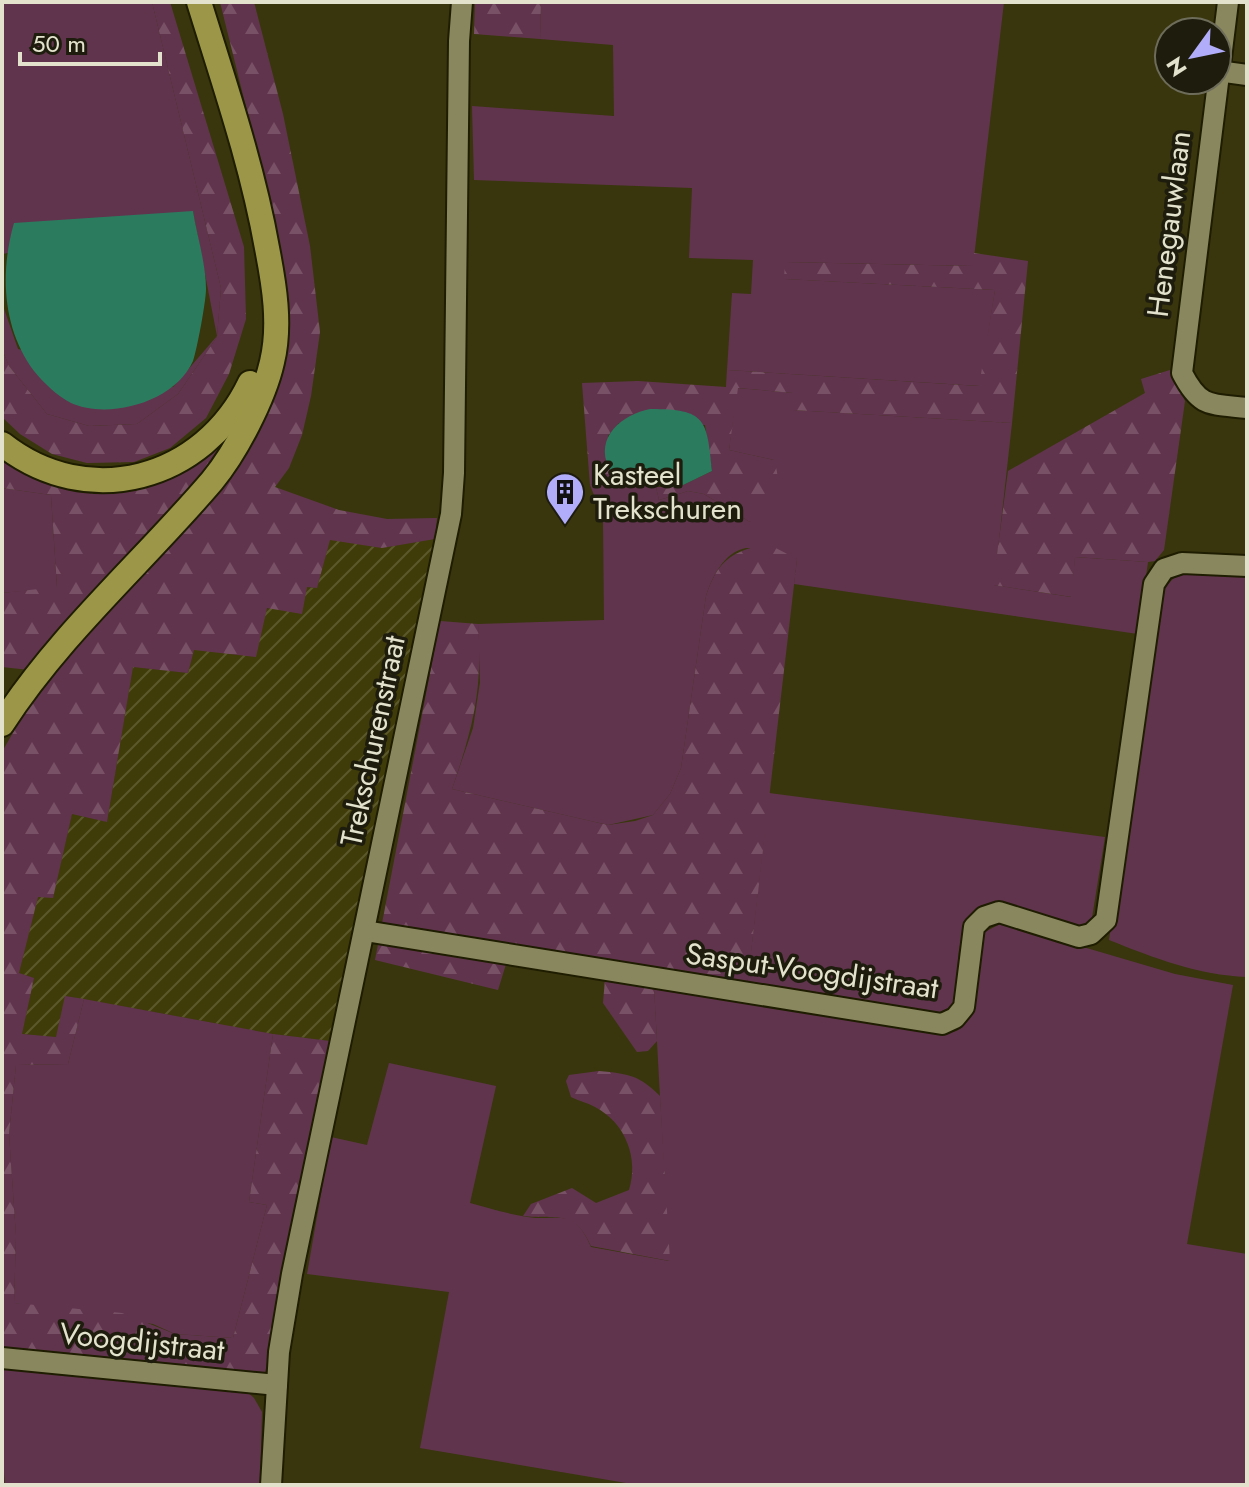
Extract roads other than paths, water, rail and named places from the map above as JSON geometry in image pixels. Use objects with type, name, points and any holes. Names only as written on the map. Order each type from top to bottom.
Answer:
[{"type":"highway","points":[[2,724],[42,669],[215,478],[262,395],[273,360],[276,318],[272,275],[258,198],[199,2]]},
{"type":"highway","points":[[2,444],[43,468],[79,479],[119,480],[161,471],[196,451],[218,432],[240,405],[251,381],[264,333],[272,275]]},
{"type":"street","name":"Trekschurenstraat","points":[[271,1485],[279,1352],[292,1274],[451,514],[462,2]]},
{"type":"street","name":"Henegauwlaan","points":[[1215,96],[1182,373],[1192,394],[1204,404],[1247,408]]},
{"type":"street","name":"Sasput-Voogdijstraat","points":[[365,931],[942,1024],[955,1018],[964,1007],[974,927],[984,917],[999,912],[1079,937],[1091,934],[1106,920],[1154,584],[1164,569],[1182,563],[1247,566]]},
{"type":"street","name":"Voogdijstraat","points":[[2,1358],[277,1385]]},
{"type":"place","name":"Kasteel Trekschuren","points":[[565,526]]}]
